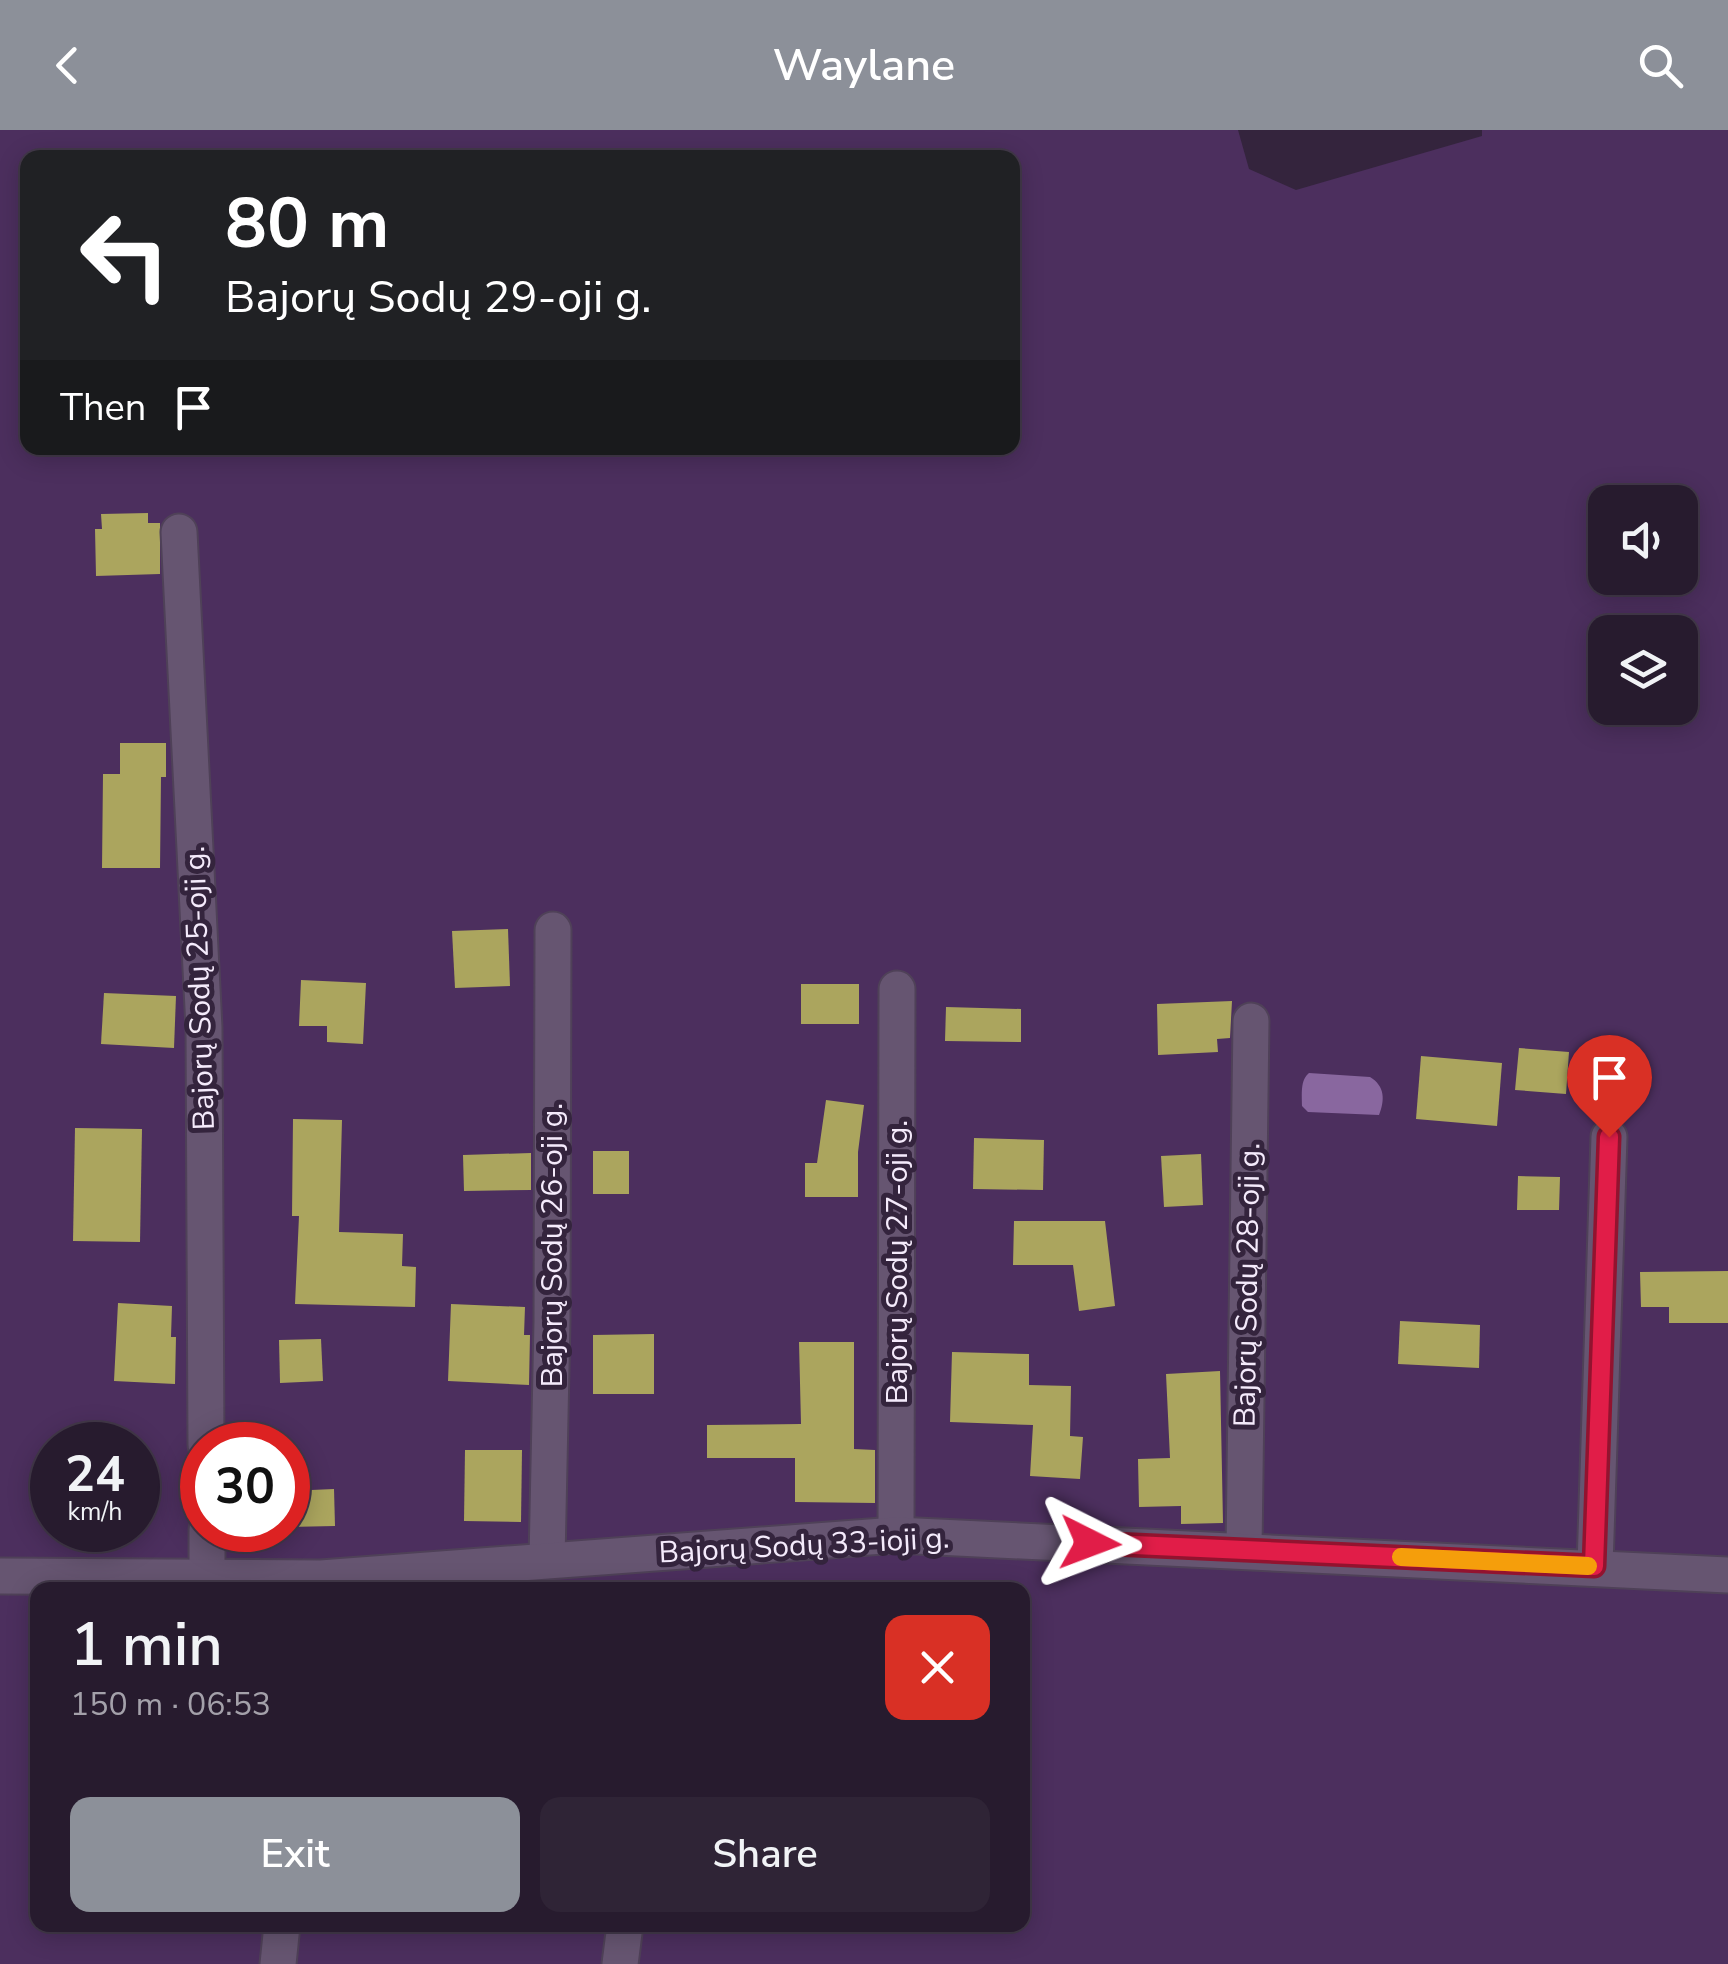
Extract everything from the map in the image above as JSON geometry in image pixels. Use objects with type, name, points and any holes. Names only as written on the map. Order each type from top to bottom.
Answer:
[{"type":"street","name":"Bajorų Sodų 25-oji g.","points":[[179,532],[204,1028],[206,1422]]},
{"type":"street","name":"Bajorų Sodų 26-oji g.","points":[[547,1560],[553,930]]},
{"type":"street","name":"Bajorų Sodų 27-oji g.","points":[[896,1535],[897,989]]},
{"type":"street","name":"Bajorų Sodų 28-oji g.","points":[[1244,1550],[1251,1021]]},
{"type":"street","points":[[1594,1566],[1609,1137]]},
{"type":"street","name":"Bajorų Sodų 33-ioji g.","points":[[339,1582],[547,1560],[896,1535],[1728,1575]]},
{"type":"street","points":[[207,1552],[207,1578]]},
{"type":"street","name":"Bajorų Sodų 33-ioji g.","points":[[0,1576],[282,1582]]},
{"type":"street","points":[[278,1964],[281,1932]]},
{"type":"street","points":[[620,1964],[624,1932]]},
{"type":"shaded area","points":[[0,130],[1238,130],[1249,169],[1296,190],[1482,136],[1482,130],[1728,130],[1728,1964],[0,1964]]},
{"type":"shaded area","points":[[1309,1073],[1370,1077],[1382,1094],[1379,1115],[1308,1112],[1302,1106],[1302,1093]]},
{"type":"building","points":[[148,513],[148,523],[160,523],[160,574],[96,576],[95,529],[102,529],[101,514]]},
{"type":"building","points":[[120,743],[166,743],[166,777],[161,777],[160,868],[102,868],[103,774],[120,774]]},
{"type":"building","points":[[508,929],[510,986],[455,988],[452,931]]},
{"type":"building","points":[[301,980],[366,983],[363,1044],[327,1042],[327,1026],[299,1026]]},
{"type":"building","points":[[801,984],[859,984],[859,1024],[801,1024]]},
{"type":"building","points":[[104,993],[176,996],[174,1048],[101,1044]]},
{"type":"building","points":[[1232,1001],[1230,1038],[1217,1039],[1218,1052],[1158,1055],[1157,1004]]},
{"type":"building","points":[[946,1007],[1021,1009],[1021,1042],[945,1041]]},
{"type":"building","points":[[1519,1048],[1569,1052],[1566,1094],[1515,1090]]},
{"type":"building","points":[[1421,1056],[1502,1063],[1497,1126],[1416,1119]]},
{"type":"building","points":[[826,1100],[864,1105],[858,1197],[805,1197],[805,1163],[817,1163]]},
{"type":"building","points":[[293,1119],[342,1120],[339,1232],[403,1234],[402,1266],[416,1267],[415,1307],[295,1304],[299,1216],[292,1216]]},
{"type":"building","points":[[75,1128],[142,1129],[140,1242],[73,1241]]},
{"type":"building","points":[[974,1138],[1044,1140],[1043,1190],[973,1189]]},
{"type":"building","points":[[593,1151],[629,1151],[629,1194],[593,1194]]},
{"type":"building","points":[[531,1153],[531,1190],[464,1191],[463,1155]]},
{"type":"building","points":[[1201,1154],[1203,1205],[1164,1207],[1161,1156]]},
{"type":"building","points":[[1518,1176],[1560,1177],[1559,1210],[1517,1210]]},
{"type":"building","points":[[1014,1221],[1105,1221],[1115,1306],[1079,1311],[1073,1265],[1013,1265]]},
{"type":"building","points":[[1728,1271],[1728,1323],[1669,1323],[1669,1307],[1641,1307],[1640,1272]]},
{"type":"building","points":[[118,1303],[172,1306],[175,1384],[114,1381]]},
{"type":"building","points":[[451,1304],[525,1307],[524,1335],[530,1335],[529,1385],[448,1381]]},
{"type":"building","points":[[1400,1321],[1480,1325],[1479,1368],[1398,1364]]},
{"type":"building","points":[[654,1334],[654,1394],[593,1394],[593,1335]]},
{"type":"building","points":[[321,1339],[323,1381],[280,1383],[279,1340]]},
{"type":"building","points":[[799,1342],[854,1342],[854,1449],[875,1450],[875,1503],[795,1502],[795,1458],[707,1458],[707,1425],[801,1424]]},
{"type":"building","points":[[952,1352],[1029,1354],[1029,1385],[1071,1386],[1070,1436],[1083,1437],[1080,1479],[1030,1476],[1033,1425],[950,1422]]},
{"type":"building","points":[[1220,1371],[1223,1523],[1181,1524],[1181,1506],[1139,1507],[1138,1459],[1170,1458],[1166,1374]]},
{"type":"building","points":[[465,1450],[522,1450],[521,1522],[464,1521]]},
{"type":"building","points":[[334,1489],[335,1526],[310,1527],[310,1490]]},
{"type":"slow traffic","points":[[1401,1557],[1588,1566]]},
{"type":"route","points":[[1090,1543],[1594,1566],[1609,1137]]}]
